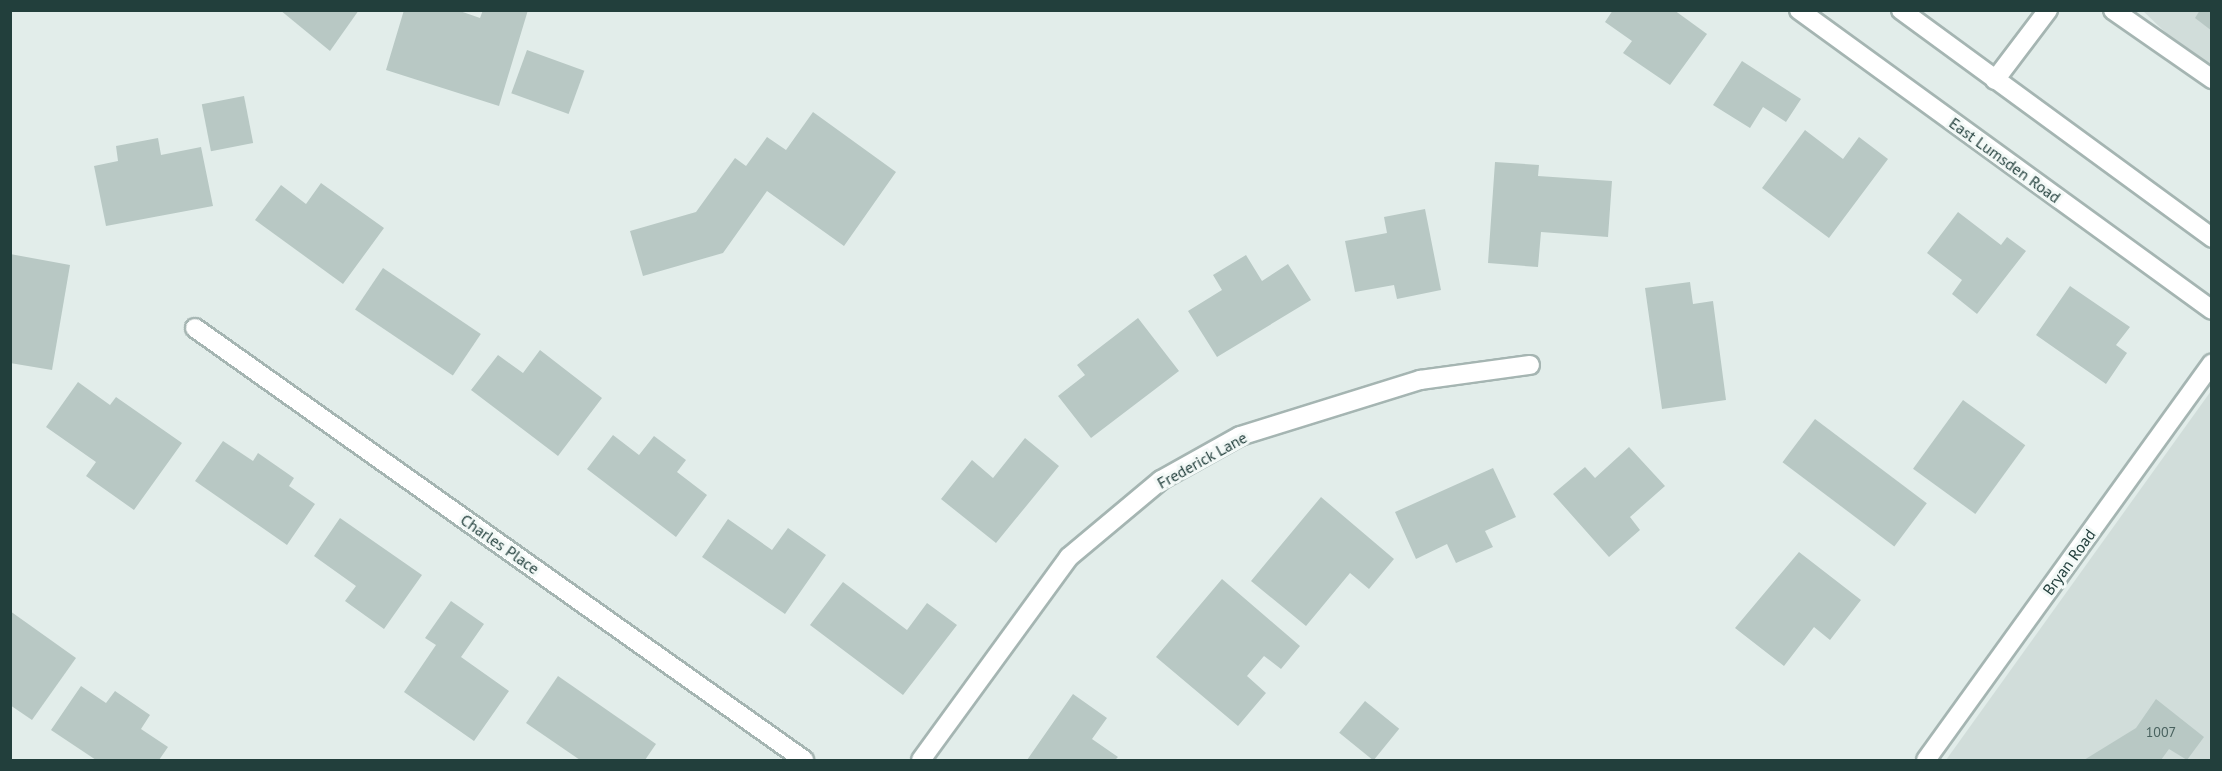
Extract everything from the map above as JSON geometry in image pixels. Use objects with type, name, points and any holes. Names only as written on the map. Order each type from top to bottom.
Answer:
[{"type":"street","name":"East Lumsden Road","points":[[1799,10],[2211,310]]},
{"type":"street","points":[[1900,10],[2211,238]]},
{"type":"street","points":[[1995,80],[2048,10]]},
{"type":"street","points":[[2113,10],[2211,79]]},
{"type":"street","name":"Charles Place","points":[[195,328],[804,760]]},
{"type":"street","name":"Bryan Road","points":[[1926,760],[2211,363]]},
{"type":"street","name":"Frederick Lane","points":[[921,760],[1069,557],[1161,480],[1240,435],[1420,380],[1530,365]]},
{"type":"shaded area","points":[[2143,11],[2211,11],[2211,76]]},
{"type":"shaded area","points":[[2211,391],[2211,760],[1946,760]]},
{"type":"building","points":[[280,10],[359,10],[330,51]]},
{"type":"building","points":[[404,10],[457,10],[480,18],[483,10],[528,10],[499,106],[386,70]]},
{"type":"building","points":[[1613,10],[1674,10],[1707,34],[1670,85],[1623,53],[1632,41],[1605,22]]},
{"type":"building","points":[[2200,10],[2212,10],[2212,31],[2195,18]]},
{"type":"building","points":[[527,50],[584,71],[569,114],[511,93]]},
{"type":"building","points":[[1742,61],[1801,99],[1786,122],[1763,107],[1750,128],[1713,105]]},
{"type":"building","points":[[244,96],[253,143],[211,151],[202,104]]},
{"type":"building","points":[[813,112],[896,172],[844,246],[767,191],[723,253],[643,276],[630,231],[696,212],[735,158],[746,166],[767,137],[786,150]]},
{"type":"building","points":[[1805,130],[1843,159],[1859,137],[1888,159],[1829,238],[1762,188]]},
{"type":"building","points":[[158,138],[161,155],[201,147],[213,206],[106,226],[94,166],[118,161],[116,146]]},
{"type":"building","points":[[1495,162],[1539,165],[1538,176],[1612,181],[1608,237],[1541,232],[1538,267],[1488,263]]},
{"type":"building","points":[[321,183],[384,228],[343,284],[255,220],[281,185],[306,204]]},
{"type":"building","points":[[1425,209],[1441,290],[1397,299],[1394,285],[1355,292],[1345,241],[1387,233],[1384,217]]},
{"type":"building","points":[[1958,212],[2001,245],[2007,237],[2026,251],[1977,314],[1952,294],[1962,280],[1927,253]]},
{"type":"building","points":[[10,254],[70,265],[52,370],[10,363]]},
{"type":"building","points":[[1246,255],[1262,281],[1288,264],[1311,300],[1217,357],[1188,311],[1222,290],[1213,275]]},
{"type":"building","points":[[383,268],[481,334],[453,375],[355,309]]},
{"type":"building","points":[[1690,282],[1693,304],[1713,301],[1726,400],[1662,409],[1645,288]]},
{"type":"building","points":[[2070,286],[2130,327],[2116,345],[2127,353],[2106,384],[2036,335]]},
{"type":"building","points":[[1138,318],[1179,371],[1091,438],[1058,396],[1085,375],[1077,365]]},
{"type":"building","points":[[540,350],[602,398],[558,456],[471,390],[498,355],[523,373]]},
{"type":"building","points":[[78,382],[110,405],[116,397],[182,443],[134,510],[86,476],[96,462],[46,427]]},
{"type":"building","points":[[1963,400],[2025,445],[1975,514],[1913,469]]},
{"type":"building","points":[[1815,419],[1927,503],[1894,546],[1783,462]]},
{"type":"building","points":[[613,435],[639,455],[654,436],[686,460],[677,472],[707,495],[676,537],[587,469]]},
{"type":"building","points":[[1025,438],[1059,466],[996,543],[941,499],[972,460],[993,478]]},
{"type":"building","points":[[223,441],[253,461],[258,453],[294,478],[289,486],[315,504],[287,545],[195,481]]},
{"type":"building","points":[[1629,447],[1665,486],[1630,517],[1640,530],[1609,557],[1553,494],[1585,467],[1595,478]]},
{"type":"building","points":[[1493,468],[1516,517],[1485,531],[1493,547],[1456,563],[1447,544],[1416,559],[1395,512]]},
{"type":"building","points":[[1321,497],[1394,559],[1369,589],[1350,573],[1306,626],[1251,581]]},
{"type":"building","points":[[340,518],[422,575],[384,629],[345,601],[356,586],[314,556]]},
{"type":"building","points":[[728,519],[772,550],[788,528],[826,555],[785,614],[702,557]]},
{"type":"building","points":[[1799,552],[1861,600],[1830,640],[1814,627],[1784,666],[1735,628]]},
{"type":"building","points":[[1222,579],[1300,646],[1281,669],[1264,656],[1247,676],[1266,693],[1238,726],[1156,657]]},
{"type":"building","points":[[843,582],[907,630],[927,603],[957,625],[903,695],[810,625]]},
{"type":"building","points":[[451,601],[484,624],[461,657],[509,691],[474,741],[404,692],[436,645],[425,638]]},
{"type":"building","points":[[10,611],[76,658],[32,720],[10,705]]},
{"type":"building","points":[[558,676],[656,744],[645,760],[580,760],[526,723]]},
{"type":"building","points":[[81,686],[106,703],[115,691],[150,715],[141,729],[168,747],[159,760],[96,760],[51,730]]},
{"type":"building","points":[[1073,694],[1107,718],[1092,739],[1118,757],[1115,760],[1027,760]]},
{"type":"building","points":[[2156,699],[2204,737],[2187,760],[2169,749],[2161,760],[2084,760],[2136,728]]},
{"type":"building","points":[[1365,701],[1399,729],[1374,760],[1339,733]]}]
